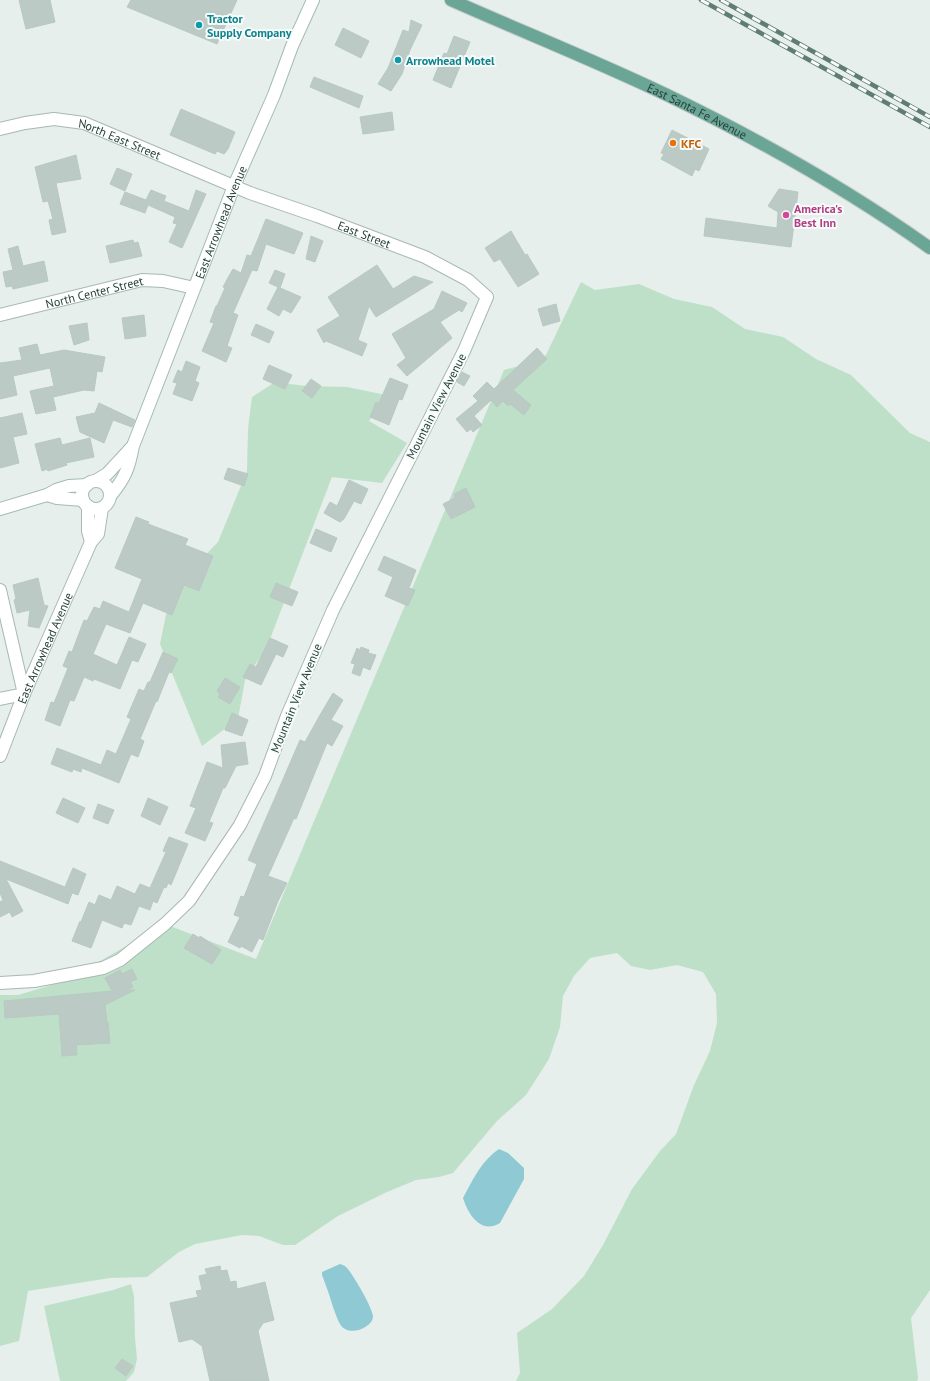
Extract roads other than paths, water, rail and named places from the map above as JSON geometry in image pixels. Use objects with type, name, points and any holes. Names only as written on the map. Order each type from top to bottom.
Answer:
[{"type":"main road","name":"East Santa Fe Avenue","points":[[451,0],[618,73],[715,119],[781,154],[841,189],[892,221],[930,248]]},
{"type":"street","name":"East Arrowhead Avenue","points":[[111,495],[122,482],[130,461],[133,446],[234,186],[274,95],[292,46],[313,0]]},
{"type":"street","name":"North East Street","points":[[0,129],[25,123],[54,119],[84,123],[234,186]]},
{"type":"street","name":"East Street","points":[[234,186],[425,257],[468,280],[487,297]]},
{"type":"street","name":"North Center Street","points":[[0,315],[142,280],[164,281],[190,286]]},
{"type":"street","name":"Mountain View Avenue","points":[[0,983],[34,981],[103,968],[120,960],[165,924],[190,901],[240,825],[265,776],[287,716],[333,610],[464,351],[487,297]]},
{"type":"street","name":"East Arrowhead Avenue","points":[[92,483],[107,474],[133,446]]},
{"type":"street","points":[[0,509],[46,495],[69,486],[92,483],[102,482],[107,485],[111,495],[110,501],[106,505],[97,509],[85,503],[46,495]]},
{"type":"street","points":[[92,483],[83,489],[82,495],[85,503],[88,531],[92,542]]},
{"type":"street","name":"East Arrowhead Avenue","points":[[0,756],[24,694],[92,542],[98,534],[102,508]]},
{"type":"street","points":[[0,590],[24,694],[0,699]]},
{"type":"water","points":[[499,1149],[508,1153],[524,1168],[524,1179],[500,1223],[493,1226],[481,1225],[468,1210],[463,1198],[487,1159]]},
{"type":"water","points":[[340,1264],[346,1267],[362,1291],[372,1313],[372,1321],[369,1325],[359,1330],[348,1330],[340,1324],[322,1275],[322,1272]]},
{"type":"railway","points":[[701,0],[930,127]]},
{"type":"railway","points":[[721,0],[930,117]]},
{"type":"place","name":"Tractor Supply Company","points":[[199,25]]},
{"type":"place","name":"Arrowhead Motel","points":[[398,60]]},
{"type":"place","name":"KFC","points":[[673,143]]},
{"type":"place","name":"America's Best Inn","points":[[786,215]]}]
